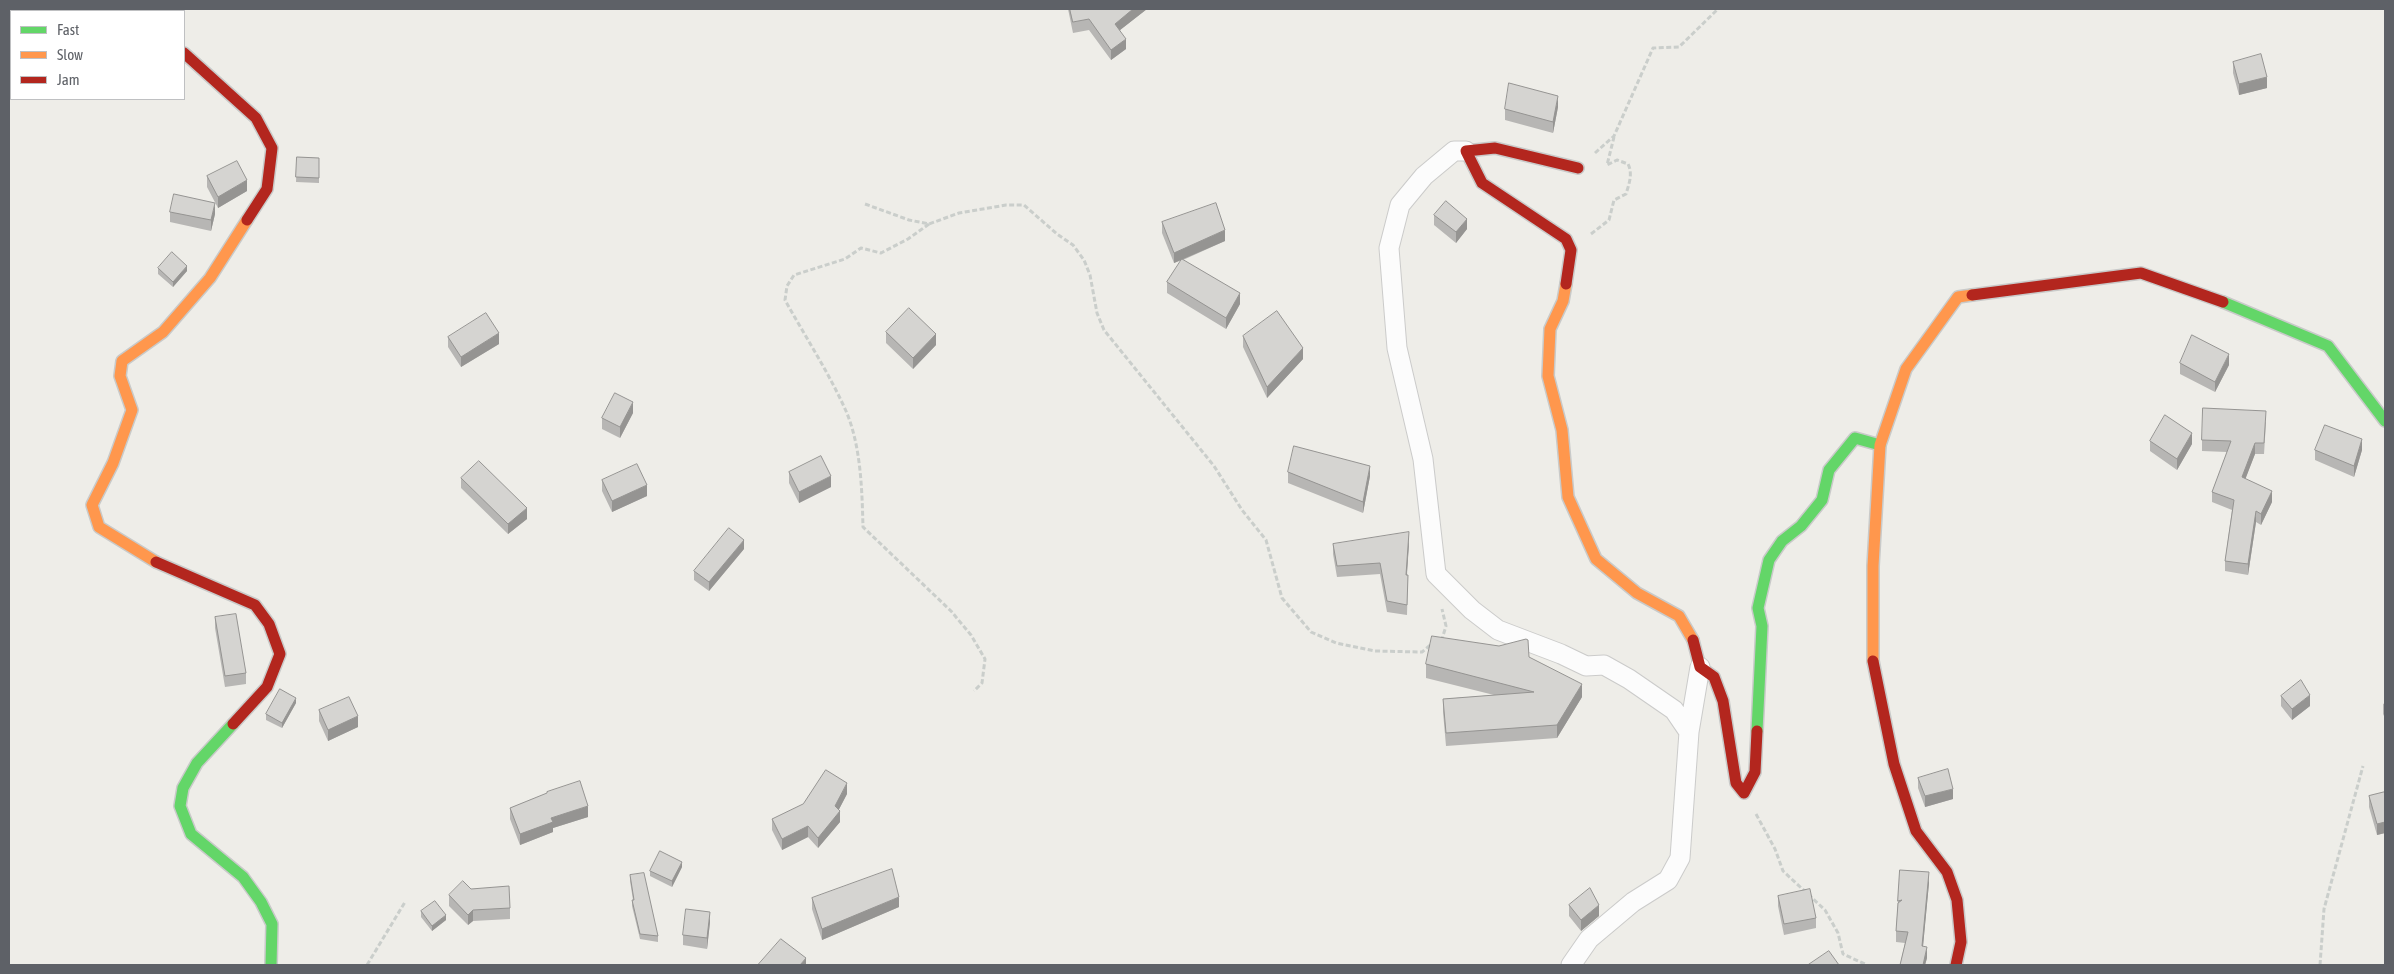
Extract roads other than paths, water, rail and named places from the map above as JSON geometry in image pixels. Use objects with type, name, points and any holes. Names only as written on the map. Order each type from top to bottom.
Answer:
[{"type":"street","points":[[185,54],[256,118],[272,148],[268,189],[210,278],[163,332],[122,361],[120,376],[132,410],[113,462],[92,506],[100,527],[150,559],[255,605],[270,624],[280,654],[267,687],[197,763],[183,788],[180,806],[191,834],[243,878],[261,902],[272,924],[271,965]]},
{"type":"street","points":[[1578,168],[1495,148],[1454,151],[1424,176],[1400,206],[1389,248],[1397,348],[1423,459],[1436,574],[1472,610],[1498,630],[1561,654],[1586,666],[1604,665],[1621,674],[1674,710],[1689,732]]},
{"type":"street","points":[[1466,151],[1482,183],[1566,239],[1571,250],[1563,301],[1550,329],[1548,349],[1548,376],[1562,430],[1568,497],[1596,559],[1637,593],[1679,616],[1692,637],[1700,667],[1689,732],[1680,858],[1668,880],[1633,902],[1589,939],[1571,965]]},
{"type":"street","points":[[1956,965],[1961,942],[1957,900],[1947,872],[1916,831],[1894,764],[1873,662],[1873,566],[1880,446],[1906,368],[1958,297],[2141,273],[2238,307],[2328,346],[2385,421]]},
{"type":"street","points":[[1700,667],[1714,677],[1723,701],[1736,783],[1744,793],[1755,772],[1762,626],[1758,608],[1769,560],[1782,541],[1801,526],[1822,500],[1829,470],[1855,438],[1880,446]]}]
